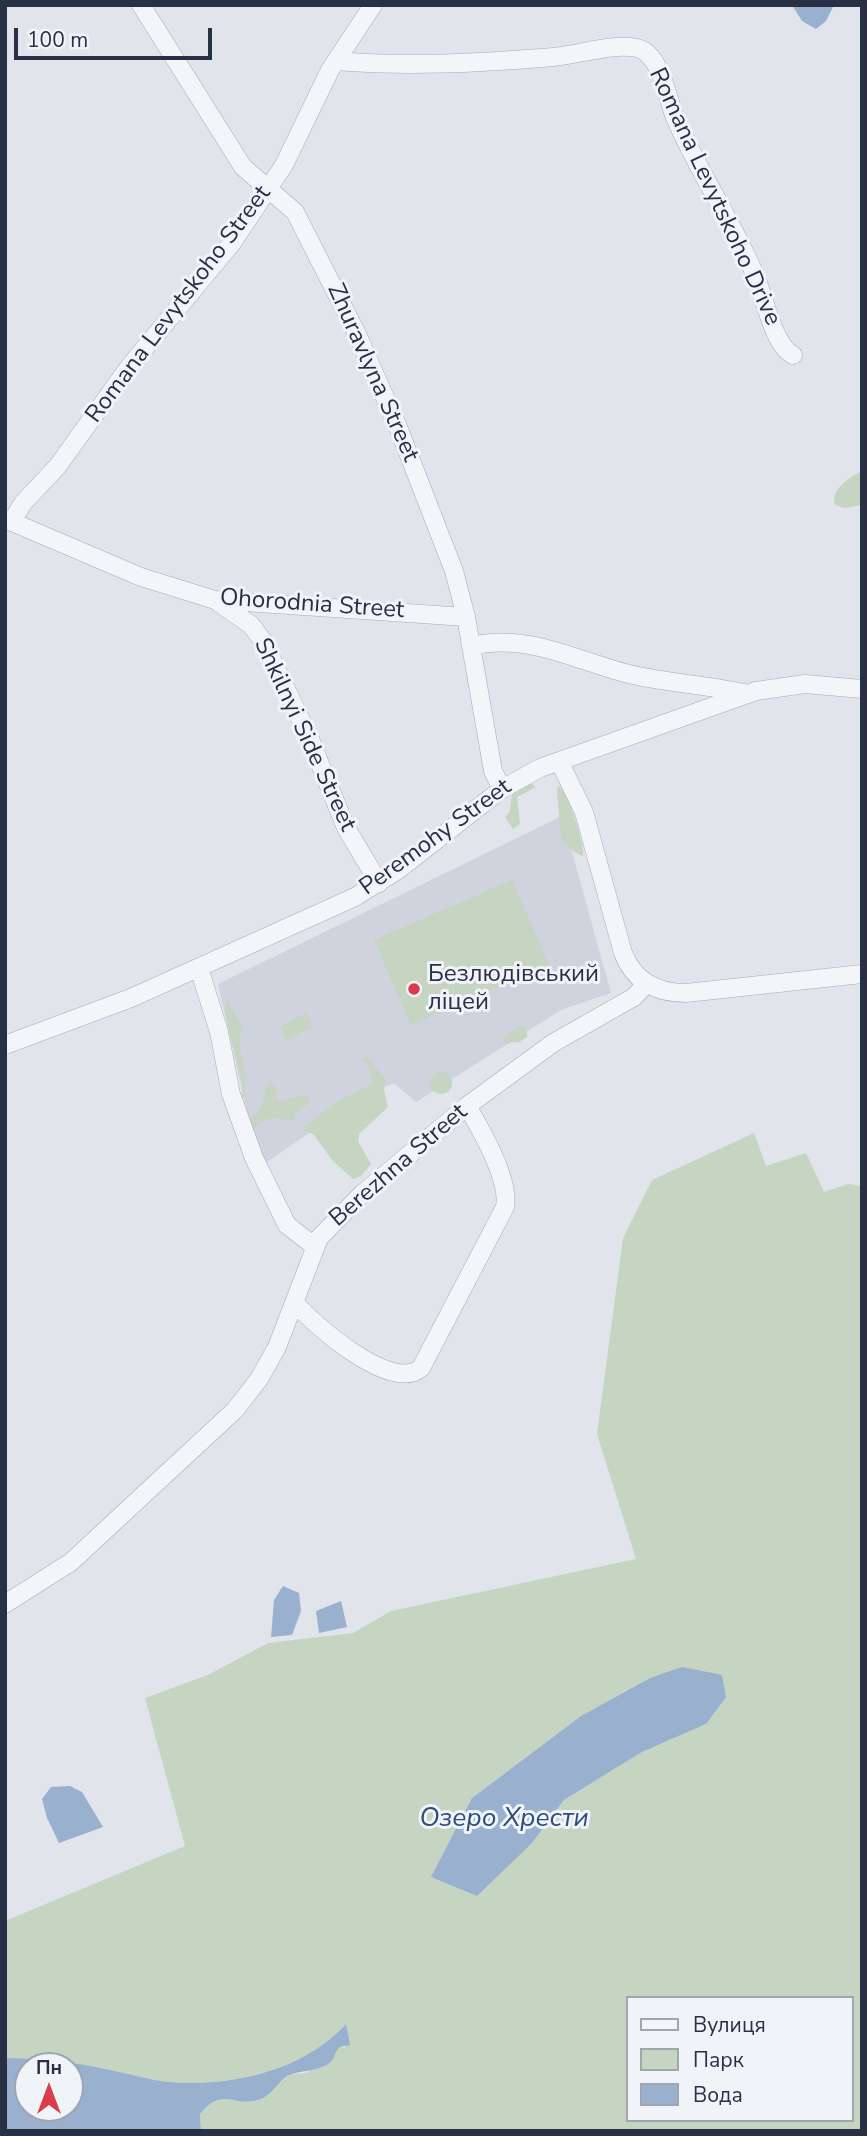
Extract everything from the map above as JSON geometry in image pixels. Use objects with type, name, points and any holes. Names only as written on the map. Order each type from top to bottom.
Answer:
[{"type":"street","name":"Zhuravlyna Street","points":[[141,5],[243,167],[286,201],[295,212],[356,332],[437,525],[466,617],[493,771],[502,789]]},
{"type":"street","name":"Romana Levytskoho Street","points":[[9,520],[57,467],[129,366],[222,257],[289,157],[336,61],[373,5]]},
{"type":"street","name":"Romana Levytskoho Drive","points":[[336,61],[423,64],[550,58],[620,48],[641,49],[654,63],[690,152],[751,267],[779,338],[793,355]]},
{"type":"street","name":"Ohorodnia Street","points":[[9,520],[141,577],[215,600],[466,617]]},
{"type":"street","name":"Shkilnyi Side Street","points":[[215,600],[251,625],[263,641],[310,738],[346,828],[379,883]]},
{"type":"street","points":[[471,646],[504,641],[523,642],[634,675],[746,694],[805,684],[862,689]]},
{"type":"street","name":"Peremohy Street","points":[[5,1045],[96,1013],[323,913],[379,883],[502,789],[559,761],[746,694]]},
{"type":"street","points":[[559,761],[584,812],[623,953],[634,972],[646,984],[662,991],[686,993],[862,974]]},
{"type":"street","points":[[199,968],[219,1032],[233,1098],[258,1170],[287,1225],[314,1246]]},
{"type":"street","name":"Berezhna Street","points":[[5,1604],[71,1562],[229,1416],[264,1372],[295,1303],[314,1246],[326,1230],[385,1172],[467,1106],[554,1043],[634,997],[646,984]]},
{"type":"street","points":[[295,1303],[321,1330],[379,1366],[407,1376],[421,1368],[505,1208],[504,1190],[489,1147],[467,1106]]},
{"type":"shaded area","name":"Безлюдівський ліцей","points":[[562,816],[611,993],[561,1010],[416,1102],[394,1083],[358,1099],[264,1164],[250,1124],[218,984]]},
{"type":"green space","points":[[862,471],[862,505],[845,508],[835,505],[838,489]]},
{"type":"green space","points":[[530,783],[536,787],[517,797],[520,824],[513,829],[505,817],[510,811],[512,792]]},
{"type":"green space","points":[[559,786],[575,819],[583,856],[574,852],[561,839],[557,789]]},
{"type":"green space","points":[[512,880],[549,965],[411,1025],[374,940]]},
{"type":"green space","points":[[227,1000],[243,1027],[240,1045],[246,1082],[242,1101],[242,1081],[225,1013]]},
{"type":"green space","points":[[306,1013],[313,1027],[286,1040],[280,1027]]},
{"type":"green space","points":[[519,1026],[527,1028],[527,1037],[519,1042],[505,1043],[502,1038]]},
{"type":"green space","points":[[366,1057],[386,1079],[384,1090],[388,1107],[359,1134],[358,1141],[371,1164],[361,1176],[353,1179],[332,1160],[314,1135],[302,1129],[336,1102],[372,1084],[371,1071],[363,1060]]},
{"type":"green space","points":[[441,1072],[449,1075],[452,1083],[449,1091],[441,1094],[433,1091],[430,1083],[433,1075]]},
{"type":"green space","points":[[269,1084],[277,1087],[276,1097],[279,1102],[306,1095],[311,1102],[296,1112],[294,1120],[267,1119],[253,1131],[249,1121],[261,1106],[265,1087]]},
{"type":"green space","points":[[754,1133],[766,1166],[806,1153],[824,1192],[848,1184],[862,1186],[862,2131],[201,2131],[200,2114],[213,2102],[226,2098],[257,2101],[291,2074],[307,2073],[340,2047],[345,2048],[345,2025],[328,2041],[287,2065],[264,2073],[217,2082],[153,2080],[84,2065],[84,2052],[14,2052],[14,2058],[5,2058],[5,1921],[185,1846],[145,1698],[208,1675],[268,1643],[353,1633],[391,1611],[636,1559],[597,1434],[623,1238],[652,1180]],"holes":[[[650,1678],[706,1724],[642,1752],[564,1800],[532,1843],[472,1798],[581,1716]]]},
{"type":"water","points":[[792,5],[834,5],[826,21],[816,29],[802,21]]},
{"type":"water","points":[[283,1586],[299,1593],[301,1611],[292,1635],[271,1637],[274,1600]]},
{"type":"water","points":[[341,1601],[347,1627],[319,1633],[316,1611]]},
{"type":"water","name":"Озеро Хрести","points":[[682,1667],[722,1675],[726,1697],[706,1724],[642,1752],[564,1800],[532,1843],[477,1896],[431,1877],[472,1798],[581,1716],[650,1678]]},
{"type":"water","points":[[70,1786],[82,1792],[103,1827],[59,1843],[47,1818],[42,1799],[51,1787]]},
{"type":"water","points":[[346,2024],[350,2045],[340,2047],[328,2064],[287,2076],[268,2095],[258,2100],[215,2101],[200,2114],[201,2131],[5,2131],[5,2058],[14,2058],[14,2122],[84,2122],[84,2065],[153,2080],[217,2082],[265,2073],[309,2054]]},
{"type":"place","name":"Безлюдівський ліцей","points":[[414,989]]}]
